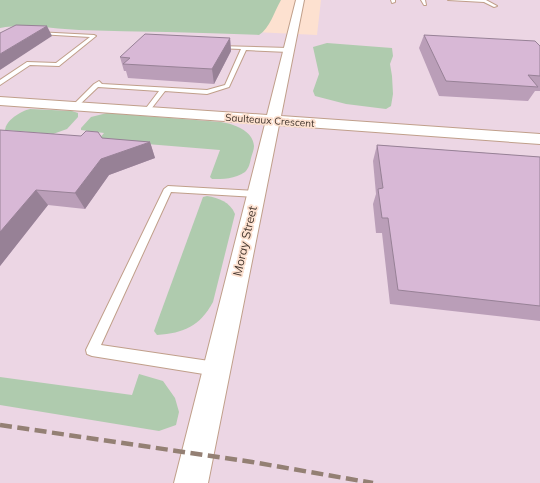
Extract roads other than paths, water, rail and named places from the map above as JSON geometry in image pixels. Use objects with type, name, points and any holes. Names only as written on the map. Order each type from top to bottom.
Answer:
[{"type":"street","name":"Moray Street","points":[[191,483],[300,0]]},
{"type":"street","name":"Saulteaux Crescent","points":[[0,101],[540,139]]},
{"type":"lane","points":[[450,0],[484,1],[495,6]]},
{"type":"lane","points":[[0,83],[29,63],[57,65],[94,36],[28,33]]},
{"type":"lane","points":[[218,47],[288,50]]},
{"type":"lane","points":[[74,107],[98,84],[207,92],[227,86],[244,48]]},
{"type":"lane","points":[[146,112],[163,89]]},
{"type":"lane","points":[[217,369],[92,350],[168,188],[256,194]]},
{"type":"railway","points":[[0,425],[252,462],[373,483]]}]
